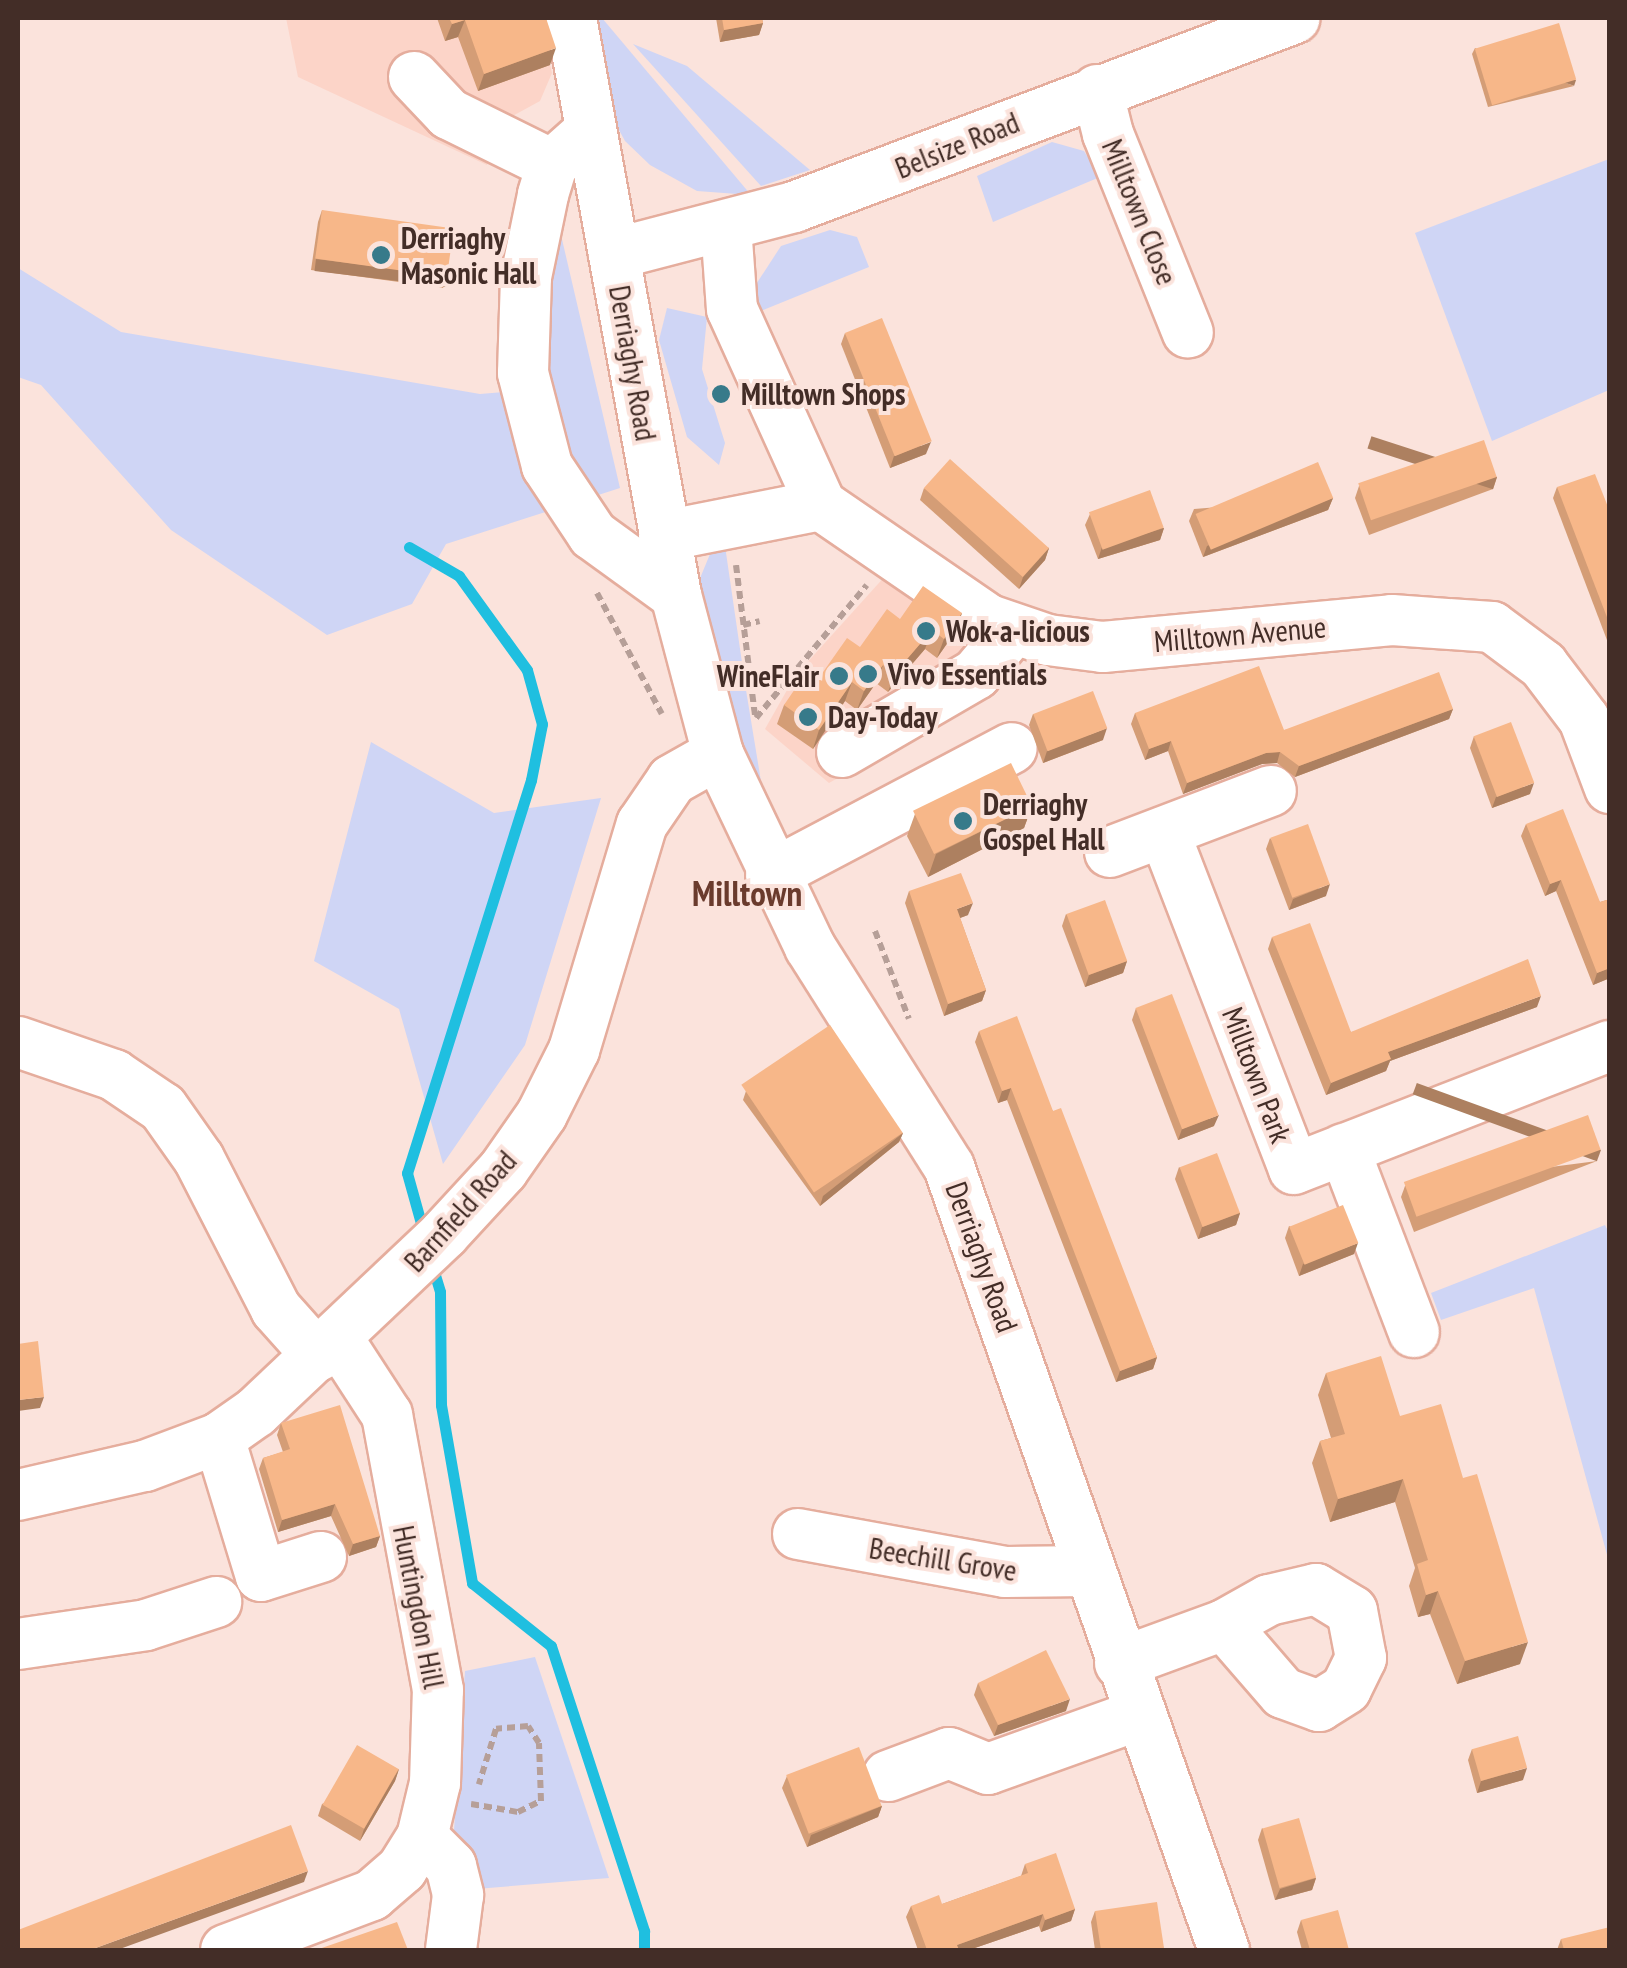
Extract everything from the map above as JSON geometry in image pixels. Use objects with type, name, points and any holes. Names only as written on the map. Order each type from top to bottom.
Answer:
[{"type":"street","name":"Derriaghy Road","points":[[571,18],[676,594],[724,753],[771,875],[949,1167],[1120,1663],[1224,1950]]},
{"type":"street","name":"Belsize Road","points":[[614,254],[726,226],[864,182],[1097,90],[1295,18]]},
{"type":"street","points":[[414,76],[449,114],[552,165]]},
{"type":"street","name":"Milltown Close","points":[[1097,90],[1108,134],[1189,333]]},
{"type":"street","points":[[591,130],[552,165],[526,278],[524,373],[547,466],[593,535],[676,594]]},
{"type":"street","points":[[664,536],[730,519],[830,524],[744,341],[727,289],[726,226]]},
{"type":"street","name":"Milltown Avenue","points":[[830,524],[895,554],[1014,630],[1103,647],[1392,620],[1492,627],[1544,665],[1584,719],[1610,788]]},
{"type":"street","points":[[842,752],[976,674],[1014,630]]},
{"type":"street","points":[[771,875],[1012,748]]},
{"type":"street","name":"Barnfield Road","points":[[18,1495],[145,1466],[219,1438],[327,1346],[428,1250],[503,1170],[542,1114],[574,1050],[642,824],[672,780],[724,753]]},
{"type":"street","points":[[1110,852],[1272,791]]},
{"type":"street","name":"Milltown Park","points":[[1164,832],[1294,1169],[1610,1046]]},
{"type":"street","name":"Huntingdon Hill","points":[[18,1042],[114,1075],[163,1108],[199,1159],[276,1309],[327,1346],[388,1415],[438,1690],[440,1815]]},
{"type":"street","points":[[1344,1149],[1399,1329]]},
{"type":"street","points":[[219,1438],[260,1576],[321,1557]]},
{"type":"street","name":"Beechill Grove","points":[[798,1534],[1005,1572],[1089,1571]]},
{"type":"street","points":[[18,1644],[146,1625],[216,1602]]},
{"type":"street","points":[[1120,1663],[1224,1625]]},
{"type":"street","points":[[888,1776],[948,1754],[988,1770],[1139,1715]]},
{"type":"street","points":[[226,1950],[372,1895],[402,1869],[440,1815]]},
{"type":"street","points":[[440,1815],[458,1895],[451,1950]]},
{"type":"path","points":[[730,519],[756,719]]},
{"type":"path","points":[[593,535],[596,590],[626,656],[724,753],[895,554]]},
{"type":"path","points":[[744,625],[760,622]]},
{"type":"path","points":[[875,932],[912,1026]]},
{"type":"path","points":[[528,1726],[540,1743],[541,1801],[518,1812],[485,1802],[440,1815],[496,1729],[528,1726]]},
{"type":"shaded area","points":[[286,18],[539,18],[552,73],[540,101],[507,119],[487,165],[298,77]]},
{"type":"shaded area","points":[[596,18],[602,18],[751,195],[697,191],[650,165],[625,141],[613,119]]},
{"type":"shaded area","points":[[633,44],[687,66],[810,170],[761,186]]},
{"type":"shaded area","points":[[1052,142],[1084,151],[1100,177],[993,222],[977,176]]},
{"type":"shaded area","points":[[1609,159],[1609,390],[1492,441],[1415,233]]},
{"type":"shaded area","points":[[830,230],[857,237],[869,267],[758,312],[751,292],[781,246]]},
{"type":"shaded area","points":[[561,235],[620,488],[446,544],[412,604],[327,635],[171,530],[41,385],[18,377],[18,268],[121,332],[480,394],[539,389],[537,270]]},
{"type":"shaded area","points":[[667,308],[707,317],[702,369],[725,443],[719,465],[687,437],[659,340]]},
{"type":"shaded area","points":[[724,539],[768,824],[733,735],[696,588],[710,554]]},
{"type":"shaded area","points":[[887,574],[968,623],[1018,677],[829,783],[765,729],[795,676]]},
{"type":"shaded area","points":[[371,742],[494,813],[601,798],[525,1045],[443,1164],[399,1009],[314,961]]},
{"type":"shaded area","points":[[1605,1225],[1610,1235],[1609,1562],[1534,1288],[1441,1320],[1431,1293]]},
{"type":"shaded area","points":[[535,1657],[609,1878],[476,1889],[454,1830],[465,1671]]},
{"type":"building","points":[[449,18],[546,18],[556,48],[484,74],[465,20],[452,24]]},
{"type":"building","points":[[722,18],[762,18],[763,23],[724,30]]},
{"type":"building","points":[[1559,23],[1576,79],[1492,105],[1475,49]]},
{"type":"building","name":"Derriaghy Masonic Hall","points":[[322,210],[454,229],[447,277],[315,259]]},
{"type":"building","points":[[882,318],[932,441],[895,456],[845,333]]},
{"type":"building","points":[[1484,440],[1497,477],[1371,520],[1358,483]]},
{"type":"building","points":[[950,459],[1049,548],[1023,577],[924,488]]},
{"type":"building","points":[[1318,462],[1333,498],[1211,550],[1196,514]]},
{"type":"building","points":[[1595,474],[1610,512],[1610,625],[1557,487]]},
{"type":"building","points":[[1150,490],[1164,528],[1103,550],[1089,512]]},
{"type":"building","points":[[923,586],[962,613],[944,639],[932,630],[895,673],[883,665],[864,691],[852,682],[819,730],[784,705],[810,667],[821,675],[847,638],[860,647],[887,609],[900,619]]},
{"type":"building","points":[[1259,666],[1284,730],[1439,672],[1453,709],[1299,766],[1280,752],[1266,753],[1187,783],[1171,741],[1149,749],[1135,713]]},
{"type":"building","points":[[1093,691],[1107,728],[1048,751],[1033,714]]},
{"type":"building","points":[[1511,722],[1534,783],[1497,797],[1474,736]]},
{"type":"building","name":"Derriaghy Gospel Hall","points":[[1011,763],[1032,806],[934,854],[913,811]]},
{"type":"building","points":[[1563,809],[1600,902],[1610,899],[1610,968],[1597,973],[1561,880],[1550,884],[1526,824]]},
{"type":"building","points":[[1308,824],[1330,884],[1292,898],[1270,838]]},
{"type":"building","points":[[961,873],[973,903],[957,909],[986,990],[948,1004],[909,891]]},
{"type":"building","points":[[1105,900],[1127,961],[1089,975],[1066,914]]},
{"type":"building","points":[[1310,923],[1351,1032],[1528,959],[1541,996],[1388,1052],[1391,1059],[1331,1083],[1272,937]]},
{"type":"building","points":[[1172,994],[1219,1115],[1182,1129],[1136,1008]]},
{"type":"building","points":[[1017,1016],[1053,1111],[1061,1108],[1157,1357],[1120,1371],[1011,1088],[1002,1091],[979,1031]]},
{"type":"building","points":[[830,1025],[903,1133],[814,1193],[741,1085]]},
{"type":"building","points":[[1588,1115],[1601,1150],[1416,1217],[1404,1182]]},
{"type":"building","points":[[1217,1153],[1240,1213],[1203,1227],[1180,1167]]},
{"type":"building","points":[[1343,1205],[1358,1243],[1305,1265],[1289,1227]]},
{"type":"building","points":[[38,1341],[44,1397],[18,1400],[18,1344]]},
{"type":"building","points":[[1381,1356],[1400,1416],[1441,1404],[1463,1478],[1477,1474],[1528,1642],[1465,1661],[1438,1591],[1426,1595],[1417,1564],[1428,1560],[1403,1479],[1338,1499],[1320,1441],[1345,1434],[1326,1373]]},
{"type":"building","points":[[340,1405],[380,1536],[353,1544],[335,1504],[282,1520],[263,1458],[290,1449],[281,1423]]},
{"type":"building","points":[[1046,1650],[1070,1699],[998,1725],[978,1683]]},
{"type":"building","points":[[1518,1736],[1527,1768],[1481,1781],[1472,1749]]},
{"type":"building","points":[[357,1745],[399,1769],[364,1829],[322,1805]]},
{"type":"building","points":[[859,1747],[882,1806],[809,1834],[786,1775]]},
{"type":"building","points":[[1299,1818],[1316,1878],[1280,1888],[1262,1828]]},
{"type":"building","points":[[291,1825],[308,1871],[90,1950],[18,1950],[18,1930]]},
{"type":"building","points":[[1056,1853],[1075,1909],[1045,1920],[1043,1914],[957,1945],[959,1950],[927,1950],[911,1906],[939,1895],[942,1904],[1028,1873],[1025,1864]]},
{"type":"building","points":[[1157,1902],[1164,1948],[1101,1950],[1095,1911]]},
{"type":"building","points":[[1338,1910],[1349,1950],[1310,1950],[1301,1920]]},
{"type":"building","points":[[397,1922],[408,1950],[316,1950]]},
{"type":"building","points":[[1610,1927],[1610,1950],[1564,1950],[1561,1939]]},
{"type":"waterway","points":[[409,547],[459,576],[527,670],[542,724],[531,780],[407,1173],[424,1234]]},
{"type":"waterway","points":[[431,1262],[440,1292],[441,1405],[472,1583],[551,1646],[644,1931],[644,1950]]},
{"type":"place","name":"Derriaghy Masonic Hall","points":[[381,255]]},
{"type":"place","name":"Milltown Shops","points":[[721,394]]},
{"type":"place","name":"Wok-a-licious","points":[[926,631]]},
{"type":"place","name":"Vivo Essentials","points":[[868,674]]},
{"type":"place","name":"WineFlair","points":[[839,676]]},
{"type":"place","name":"Day-Today","points":[[808,717]]},
{"type":"place","name":"Derriaghy Gospel Hall","points":[[963,821]]},
{"type":"district","name":"Milltown","points":[[747,893]]}]
